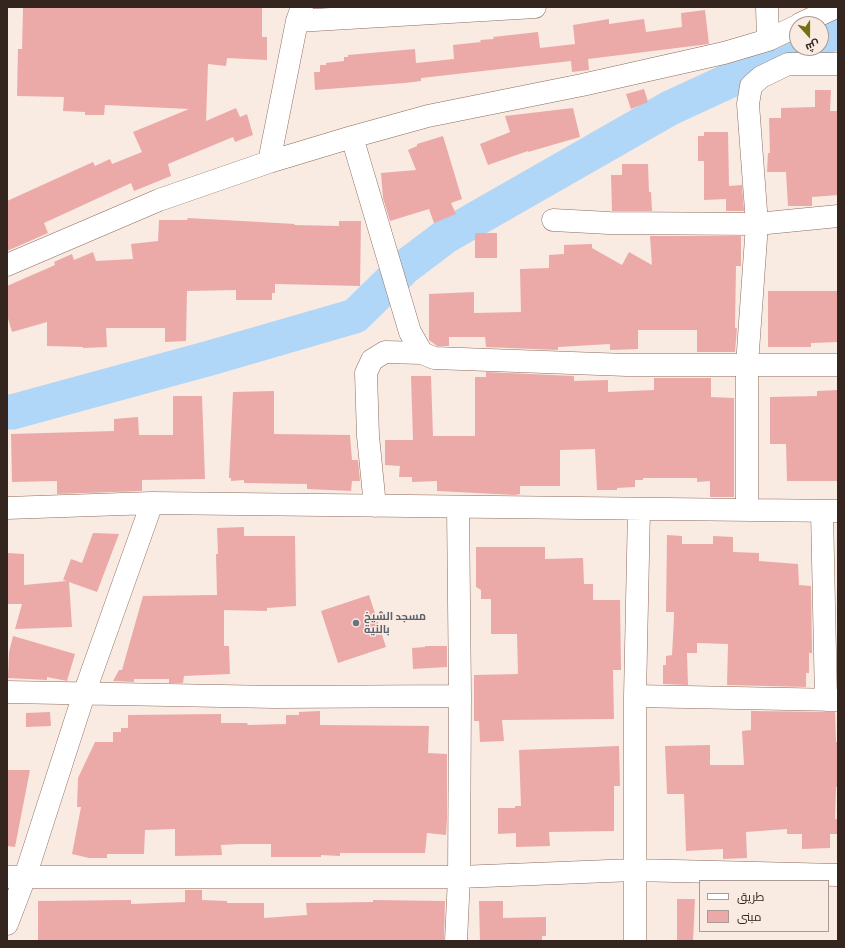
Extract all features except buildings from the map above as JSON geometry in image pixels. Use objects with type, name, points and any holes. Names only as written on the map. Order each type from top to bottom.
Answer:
[{"type":"street","points":[[269,162],[300,14],[535,7]]},
{"type":"street","points":[[767,7],[768,40]]},
{"type":"street","points":[[817,16],[836,7]]},
{"type":"street","points":[[7,265],[159,200],[269,162],[352,137],[428,116],[582,85],[724,53],[768,40],[789,30]]},
{"type":"street","points":[[747,510],[747,365],[757,224],[748,104],[751,86],[761,77],[788,64],[838,64]]},
{"type":"street","points":[[352,137],[410,332],[422,353]]},
{"type":"street","points":[[553,220],[609,223],[757,224],[838,216]]},
{"type":"street","points":[[375,506],[368,436],[366,373],[372,360],[385,352],[422,353],[434,358],[450,359],[627,365],[838,365]]},
{"type":"street","points":[[7,924],[16,877],[84,694],[152,503]]},
{"type":"street","points":[[7,508],[152,503],[830,511],[832,700],[635,696]]},
{"type":"street","points":[[456,941],[459,877],[460,696],[458,507]]},
{"type":"street","points":[[635,941],[635,696],[640,509]]},
{"type":"street","points":[[7,692],[275,697],[460,696]]},
{"type":"street","points":[[16,877],[459,877],[634,870],[838,875]]},
{"type":"waterway","points":[[829,35],[838,32]]},
{"type":"waterway","points":[[7,412],[12,412],[210,358],[355,316],[405,267],[446,236],[670,108],[789,53]]},
{"type":"place","name":"مسجد الشيخ بالنية","points":[[356,623]]}]
